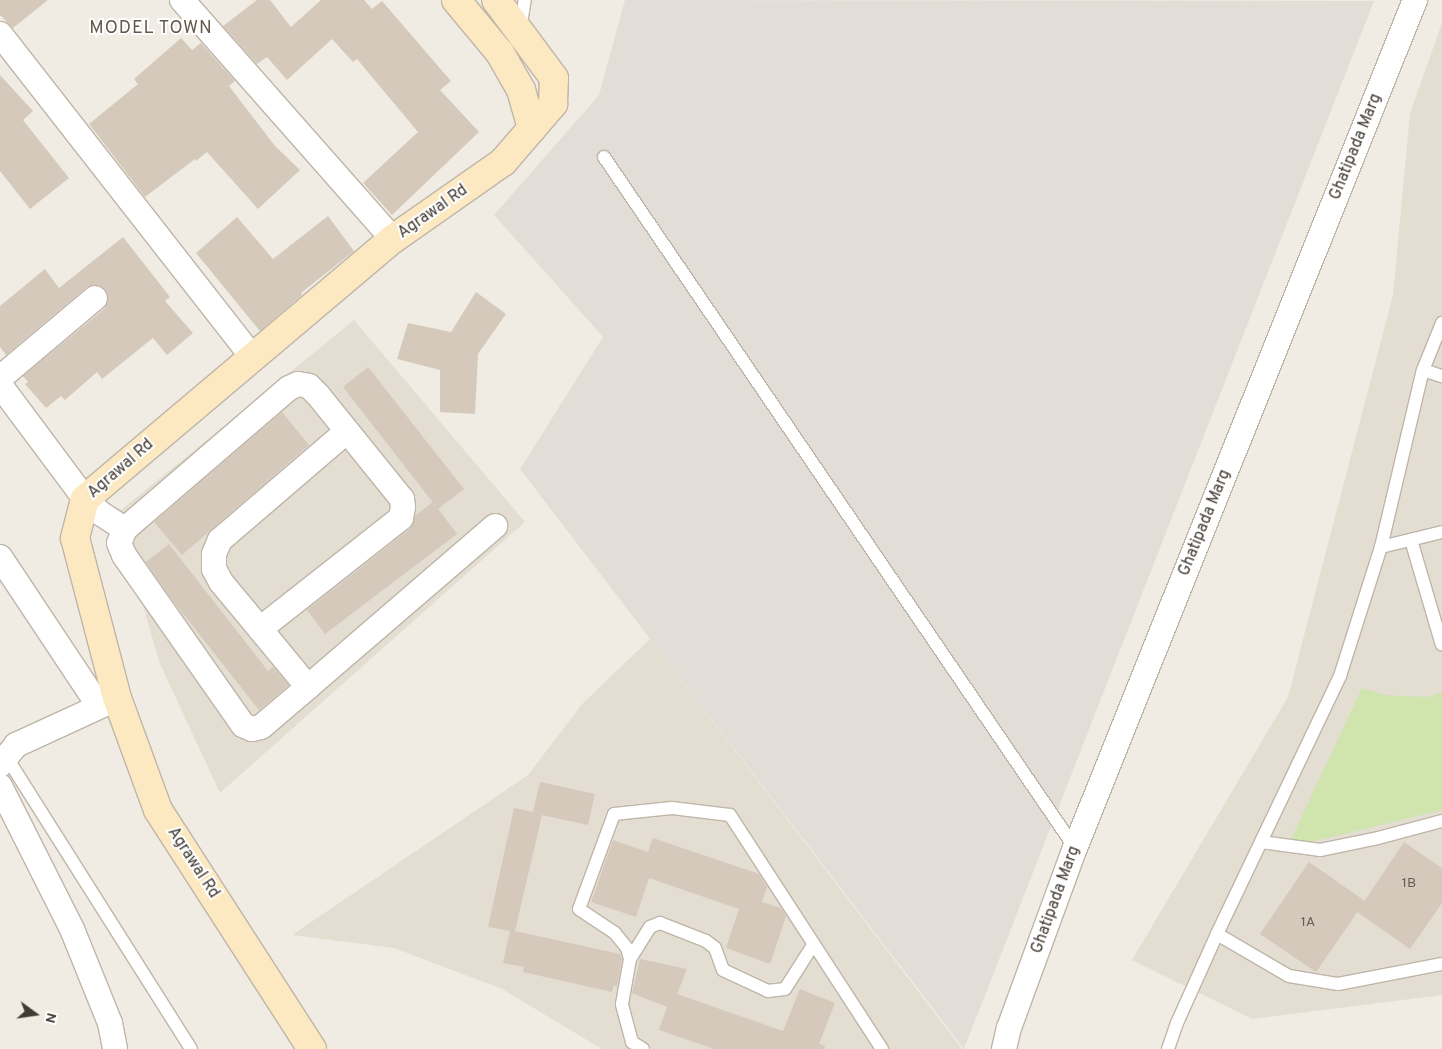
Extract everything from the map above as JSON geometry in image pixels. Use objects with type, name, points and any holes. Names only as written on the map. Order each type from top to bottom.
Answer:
[{"type":"street","points":[[182,0],[394,239]]},
{"type":"street","points":[[456,0],[500,54],[521,90],[532,128]]},
{"type":"street","name":"Agrawal Rd","points":[[312,1049],[158,810],[108,702],[75,538],[85,498],[394,239],[503,162],[553,104],[554,78],[496,0]]},
{"type":"street","name":"Ghatipada Marg","points":[[1004,1049],[1009,1028],[1075,848],[1415,0]]},
{"type":"street","points":[[0,34],[253,358]]},
{"type":"street","points":[[0,378],[95,298]]},
{"type":"street","points":[[0,384],[85,498],[100,513],[125,529]]},
{"type":"street","points":[[260,629],[400,518],[402,499],[309,386],[298,384],[282,395],[125,529],[120,542],[124,555],[243,725],[252,729],[262,727],[495,526]]},
{"type":"street","points":[[308,687],[221,582],[214,569],[214,554],[220,540],[347,431]]},
{"type":"street","points":[[0,557],[108,702],[16,745],[2,756]]},
{"type":"street","points":[[0,786],[72,929],[110,1023],[115,1049]]},
{"type":"lane","points":[[520,30],[525,0]]},
{"type":"lane","points":[[604,157],[1075,848]]},
{"type":"lane","points":[[1168,1049],[1177,1023],[1217,934],[1340,676],[1381,547],[1423,370],[1442,323]]},
{"type":"lane","points":[[1423,370],[1442,376]]},
{"type":"lane","points":[[1381,547],[1442,532]]},
{"type":"lane","points":[[1411,540],[1442,645]]},
{"type":"lane","points":[[2,756],[191,1049]]},
{"type":"lane","points":[[630,959],[627,948],[615,933],[579,909],[614,814],[672,808],[730,815],[882,1049]]},
{"type":"lane","points":[[1261,842],[1320,850],[1378,838],[1442,821]]},
{"type":"lane","points":[[643,1049],[632,1042],[622,1004],[630,959],[650,927],[660,923],[706,941],[715,948],[723,970],[768,991],[785,989],[813,945]]},
{"type":"lane","points":[[1217,934],[1289,976],[1338,984],[1442,964]]},
{"type":"shaded area","points":[[625,0],[1374,1],[964,1049],[520,469],[603,337],[494,215],[599,95]]},
{"type":"shaded area","points":[[1442,23],[1442,995],[1252,1019],[1132,960],[1288,697],[1393,295],[1410,113]]},
{"type":"shaded area","points":[[354,320],[525,522],[220,793],[160,664],[116,514]]},
{"type":"shaded area","points":[[650,639],[962,1049],[602,1049],[502,989],[394,948],[292,935],[528,775],[583,703]]},
{"type":"green space","points":[[1362,688],[1384,695],[1428,697],[1442,692],[1442,810],[1287,848]]},
{"type":"building","points":[[0,0],[48,0],[13,28],[0,15]]},
{"type":"building","points":[[257,0],[270,0],[291,27],[321,0],[364,0],[372,9],[382,1],[451,81],[440,90],[479,132],[392,215],[363,183],[418,132],[357,59],[353,62],[332,39],[287,80],[267,57],[257,64],[223,26]]},
{"type":"building","points":[[181,38],[192,50],[201,43],[235,81],[229,86],[275,146],[300,170],[258,209],[207,152],[145,197],[89,124],[138,84],[134,79]]},
{"type":"building","points":[[0,75],[33,111],[23,120],[69,178],[30,209],[0,171]]},
{"type":"building","points":[[328,216],[354,251],[301,293],[302,295],[260,331],[196,253],[237,217],[273,259]]},
{"type":"building","points":[[123,237],[170,297],[165,301],[193,333],[167,355],[153,338],[102,379],[97,372],[65,400],[61,396],[46,408],[25,384],[28,382],[23,376],[104,309],[108,302],[108,295],[105,289],[99,285],[87,287],[6,355],[0,347],[0,306],[45,269],[59,288]]},
{"type":"building","points":[[476,292],[506,314],[478,354],[475,414],[440,412],[440,370],[397,359],[408,323],[451,332]]},
{"type":"building","points":[[368,367],[464,489],[438,509],[343,387]]},
{"type":"building","points":[[282,412],[309,445],[182,555],[154,522]]},
{"type":"building","points":[[433,502],[457,534],[325,634],[307,610],[410,529],[415,516]]},
{"type":"building","points":[[169,544],[268,671],[273,667],[289,685],[259,710],[173,601],[146,562]]},
{"type":"building","points":[[540,782],[595,794],[588,825],[542,815],[515,931],[620,954],[622,959],[617,987],[614,985],[612,992],[523,972],[524,967],[503,963],[510,931],[488,927],[514,808],[533,812]]},
{"type":"building","points":[[653,838],[759,874],[767,887],[762,902],[781,908],[786,916],[770,964],[726,948],[739,909],[649,878],[636,917],[591,902],[613,840],[648,852]]},
{"type":"building","points":[[1404,842],[1442,868],[1442,903],[1410,949],[1357,912]]},
{"type":"building","points":[[1309,862],[1365,901],[1316,972],[1260,934]]},
{"type":"building","points":[[640,959],[687,969],[677,994],[783,1031],[800,989],[835,1003],[819,1044],[825,1046],[824,1049],[714,1049],[659,1030],[667,1007],[632,993]]},
{"type":"district","name":"MODEL TOWN","points":[[151,29]]}]
